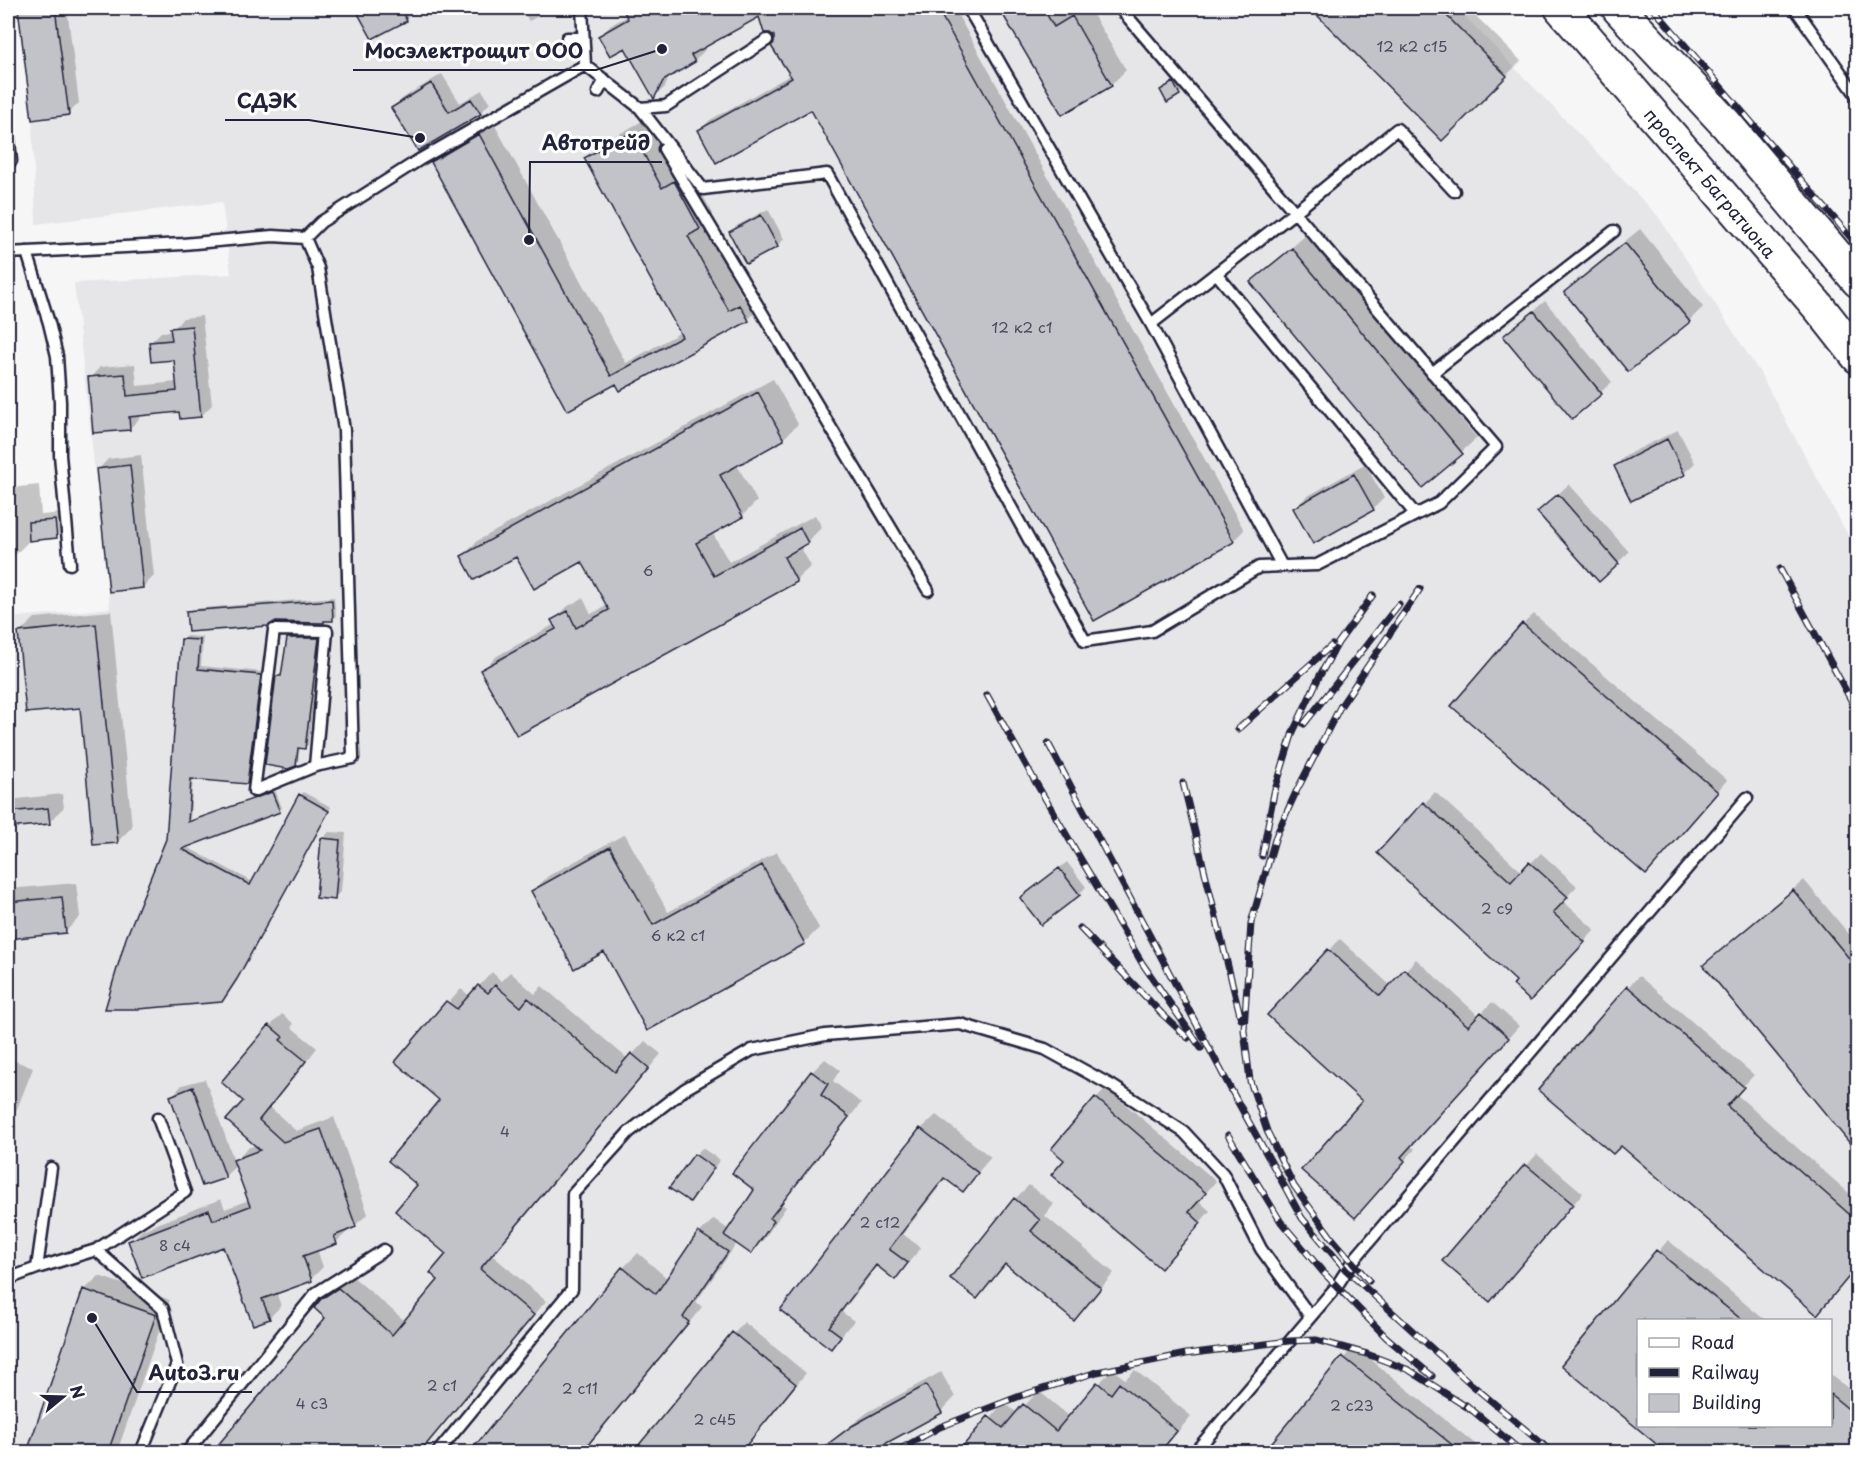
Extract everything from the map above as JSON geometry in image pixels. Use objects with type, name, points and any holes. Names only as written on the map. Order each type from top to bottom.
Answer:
[{"type":"main road","name":"проспект Багратиона","points":[[1561,8],[1821,310],[1857,357]]},
{"type":"main road","points":[[1618,8],[1726,124],[1857,281]]},
{"type":"lane","points":[[582,8],[585,65]]},
{"type":"lane","points":[[968,8],[1151,324],[1282,566]]},
{"type":"lane","points":[[585,65],[640,108],[703,189],[827,174],[1086,641],[1152,631],[1259,567],[1317,565],[1439,503],[1496,447],[1120,8]]},
{"type":"lane","points":[[1795,8],[1857,97]]},
{"type":"lane","points":[[567,38],[584,38]]},
{"type":"lane","points":[[640,108],[666,106],[767,40]]},
{"type":"lane","points":[[8,253],[183,244],[273,236],[305,238],[321,222],[413,164],[585,65]]},
{"type":"lane","points":[[598,92],[605,80]]},
{"type":"lane","points":[[640,108],[928,590]]},
{"type":"lane","points":[[1151,324],[1295,213],[1396,129],[1454,191]]},
{"type":"lane","points":[[8,132],[11,161],[8,161]]},
{"type":"lane","points":[[1432,373],[1614,231]]},
{"type":"lane","points":[[305,238],[318,268],[344,430],[354,758],[315,766],[254,790],[274,630],[327,631],[315,766]]},
{"type":"lane","points":[[27,252],[57,356],[60,455],[70,564]]},
{"type":"lane","points":[[1216,273],[1416,515]]},
{"type":"lane","points":[[1195,1452],[1336,1287],[1352,1262],[1747,798]]},
{"type":"lane","points":[[438,1452],[572,1289],[573,1194],[629,1132],[685,1089],[752,1050],[825,1035],[960,1024],[1045,1049],[1114,1087],[1184,1132],[1223,1174],[1261,1249],[1310,1316]]},
{"type":"lane","points":[[8,1279],[96,1250],[185,1192],[158,1118]]},
{"type":"lane","points":[[37,1268],[51,1168]]},
{"type":"lane","points":[[96,1250],[163,1309],[177,1364],[142,1450]]},
{"type":"lane","points":[[187,1452],[316,1293],[384,1250]]},
{"type":"shaded area","points":[[18,8],[1457,8],[1658,216],[1760,373],[1857,552],[1857,1452],[8,1452],[8,618],[110,608],[74,283],[231,274],[222,202],[36,224],[32,120]]},
{"type":"building","points":[[18,8],[55,8],[69,115],[32,120]]},
{"type":"building","points":[[355,8],[400,8],[407,21],[372,39]]},
{"type":"building","points":[[622,8],[937,8],[1234,542],[1094,621],[811,110],[716,163],[698,130],[792,78],[771,46],[774,43],[774,36],[764,33],[759,17],[691,55],[695,62],[663,81],[654,99],[625,48],[610,56],[598,36],[628,19]]},
{"type":"building","points":[[999,8],[1043,8],[1054,27],[1072,16],[1112,86],[1062,115]]},
{"type":"building","points":[[1310,8],[1439,8],[1507,76],[1442,141]]},
{"type":"building","points":[[1173,82],[1180,95],[1167,103],[1160,90]]},
{"type":"building","points":[[431,83],[449,112],[471,99],[481,114],[418,151],[391,108]]},
{"type":"building","points":[[632,132],[662,188],[674,181],[700,229],[688,236],[729,311],[740,305],[749,321],[620,391],[616,384],[567,411],[431,162],[479,134],[611,376],[682,337],[584,158]]},
{"type":"building","points":[[761,215],[778,247],[746,264],[729,232]]},
{"type":"building","points":[[1625,243],[1690,322],[1628,372],[1564,292]]},
{"type":"building","points":[[1292,248],[1463,454],[1422,488],[1250,282]]},
{"type":"building","points":[[1534,311],[1602,394],[1572,419],[1503,336]]},
{"type":"building","points":[[192,326],[201,417],[180,419],[179,412],[129,417],[130,430],[93,433],[88,377],[125,374],[127,396],[177,391],[174,360],[151,362],[149,342],[172,340],[170,328]]},
{"type":"building","points":[[758,392],[784,440],[720,475],[743,517],[696,543],[714,576],[800,528],[808,543],[784,557],[797,582],[517,736],[480,670],[556,629],[551,620],[568,611],[576,628],[609,610],[582,562],[534,589],[516,557],[474,580],[461,556]]},
{"type":"building","points":[[1667,439],[1685,475],[1631,501],[1614,466]]},
{"type":"building","points":[[130,465],[143,588],[109,592],[96,469]]},
{"type":"building","points":[[1354,474],[1374,510],[1313,544],[1293,508]]},
{"type":"building","points":[[1558,494],[1619,564],[1599,582],[1537,512]]},
{"type":"building","points":[[55,520],[57,538],[29,541],[28,522]]},
{"type":"building","points":[[332,600],[333,621],[324,621],[324,623],[274,622],[268,626],[188,632],[186,611]]},
{"type":"building","points":[[1522,623],[1718,792],[1646,875],[1451,706]]},
{"type":"building","points":[[96,624],[118,843],[93,845],[80,708],[26,713],[18,632]]},
{"type":"building","points":[[287,638],[319,638],[305,749],[298,748],[296,766],[288,769],[265,765],[276,676],[281,676]]},
{"type":"building","points":[[181,639],[200,640],[198,669],[261,675],[247,784],[191,779],[188,822],[272,792],[280,812],[182,849],[250,885],[299,794],[329,811],[237,979],[222,1002],[138,1009],[105,1009],[126,938],[166,839]]},
{"type":"building","points":[[1423,802],[1511,882],[1529,862],[1568,897],[1553,913],[1585,942],[1530,1001],[1513,985],[1516,981],[1377,853]]},
{"type":"building","points":[[48,808],[50,824],[8,828],[8,812]]},
{"type":"building","points":[[321,838],[340,840],[335,900],[316,898]]},
{"type":"building","points":[[610,847],[653,925],[762,865],[805,944],[647,1031],[604,952],[574,969],[531,891]]},
{"type":"building","points":[[1059,868],[1080,895],[1041,925],[1020,898]]},
{"type":"building","points":[[1793,890],[1857,968],[1857,1152],[1703,965]]},
{"type":"building","points":[[62,897],[66,933],[8,939],[8,902]]},
{"type":"building","points":[[1328,949],[1380,996],[1404,969],[1468,1026],[1481,1012],[1509,1038],[1401,1157],[1405,1161],[1355,1218],[1301,1170],[1362,1101],[1267,1015]]},
{"type":"building","points":[[478,985],[488,993],[495,985],[521,1007],[528,998],[615,1072],[631,1053],[649,1068],[480,1269],[534,1315],[420,1452],[212,1452],[325,1318],[314,1308],[321,1299],[338,1288],[392,1335],[438,1280],[430,1273],[446,1254],[395,1211],[417,1185],[388,1161],[439,1100],[395,1062],[446,1001],[457,1009]]},
{"type":"building","points":[[1627,986],[1744,1087],[1727,1106],[1857,1221],[1857,1267],[1817,1315],[1621,1146],[1613,1154],[1538,1090]]},
{"type":"building","points":[[269,1025],[283,1037],[280,1040],[306,1061],[259,1120],[283,1142],[321,1129],[356,1227],[334,1236],[337,1244],[303,1256],[312,1281],[262,1299],[270,1319],[253,1325],[223,1247],[142,1278],[128,1241],[209,1210],[213,1220],[250,1206],[233,1160],[260,1150],[226,1120],[243,1101],[221,1082]]},
{"type":"building","points":[[811,1071],[828,1084],[821,1095],[849,1117],[770,1218],[774,1221],[751,1254],[724,1235],[754,1190],[732,1173]]},
{"type":"building","points":[[193,1087],[226,1178],[202,1186],[170,1096]]},
{"type":"building","points":[[1095,1097],[1206,1193],[1189,1212],[1201,1223],[1161,1269],[1051,1175],[1064,1160],[1051,1149]]},
{"type":"building","points":[[920,1128],[978,1173],[963,1192],[944,1178],[889,1249],[908,1263],[895,1280],[876,1265],[829,1327],[841,1336],[831,1349],[780,1310]]},
{"type":"building","points":[[694,1154],[714,1168],[690,1202],[669,1188]]},
{"type":"building","points":[[1525,1164],[1573,1204],[1490,1302],[1442,1261]]},
{"type":"building","points":[[1014,1198],[1040,1220],[1031,1231],[1101,1288],[1074,1321],[1005,1264],[977,1299],[950,1278]]},
{"type":"building","points":[[698,1232],[728,1252],[683,1317],[689,1322],[582,1452],[470,1452],[622,1267],[656,1294]]},
{"type":"building","points":[[1656,1250],[1741,1319],[1637,1319],[1637,1427],[1832,1427],[1832,1396],[1857,1416],[1857,1452],[1666,1452],[1561,1365]]},
{"type":"building","points":[[83,1289],[156,1315],[108,1452],[27,1452]]},
{"type":"building","points":[[732,1332],[796,1384],[741,1452],[633,1452]]},
{"type":"building","points":[[1342,1356],[1461,1452],[1264,1452]]},
{"type":"building","points":[[1097,1382],[1111,1394],[1119,1383],[1177,1431],[1160,1452],[958,1452],[988,1416],[1003,1428],[1023,1404],[1056,1431]]},
{"type":"building","points":[[926,1385],[942,1413],[870,1452],[817,1452],[852,1426]]},
{"type":"railway","points":[[1653,8],[1858,246]]},
{"type":"railway","points":[[1780,569],[1858,713]]},
{"type":"railway","points":[[1369,1281],[1332,1238],[1294,1186],[1267,1131],[1250,1081],[1244,1030],[1251,923],[1276,836],[1296,792],[1340,707],[1420,589]]},
{"type":"railway","points":[[1262,856],[1274,793],[1293,732],[1338,643],[1373,595]]},
{"type":"railway","points":[[1304,724],[1399,604]]},
{"type":"railway","points":[[1238,729],[1332,645]]},
{"type":"railway","points":[[987,695],[1142,963],[1201,1048]]},
{"type":"railway","points":[[1048,743],[1235,1097],[1302,1218],[1346,1270],[1471,1384],[1552,1452]]},
{"type":"railway","points":[[1183,783],[1241,1019]]},
{"type":"railway","points":[[1080,928],[1188,1038]]},
{"type":"railway","points":[[1228,1135],[1281,1222],[1323,1272],[1386,1337],[1432,1376]]},
{"type":"railway","points":[[895,1452],[940,1427],[1020,1396],[1097,1372],[1186,1354],[1289,1341],[1316,1340],[1367,1354],[1409,1370],[1473,1411]]},
{"type":"railway","points":[[1466,1405],[1522,1452]]},
{"type":"place","name":"Мосэлектрощит ООО","points":[[662,49]]},
{"type":"place","name":"СДЭК","points":[[420,138]]},
{"type":"place","name":"Автотрейд","points":[[529,240]]},
{"type":"place","name":"Auto3.ru","points":[[92,1318]]}]
